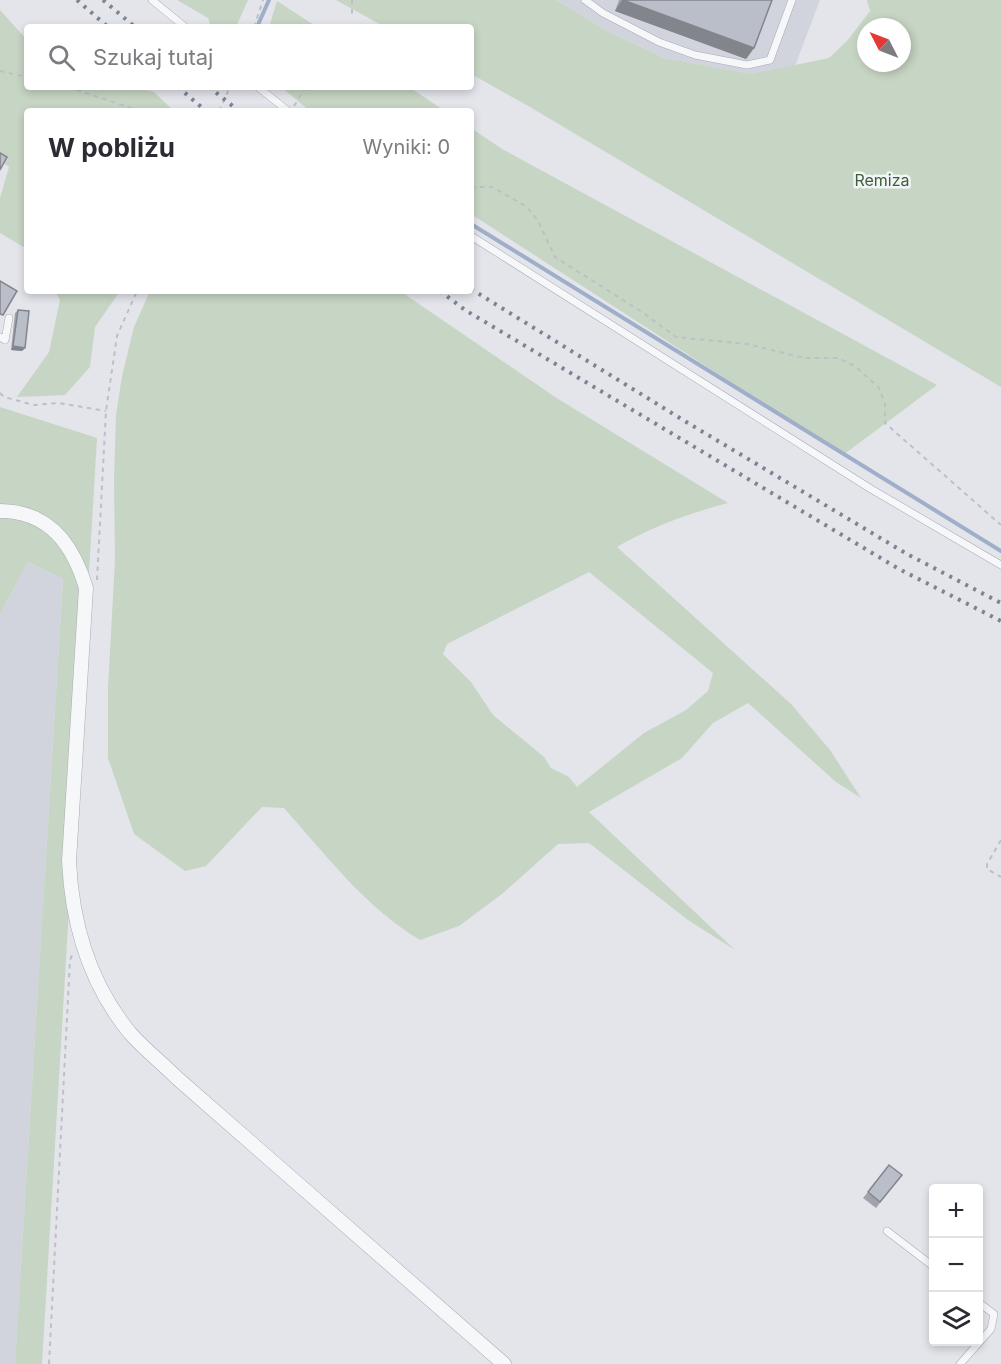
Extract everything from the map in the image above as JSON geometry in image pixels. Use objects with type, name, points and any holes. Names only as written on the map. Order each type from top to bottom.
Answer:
[{"type":"street","points":[[0,511],[34,516],[54,530],[71,550],[80,567],[86,588],[69,861],[71,900],[79,936],[92,972],[109,1005],[132,1034],[177,1078],[504,1364]]},
{"type":"lane","points":[[152,0],[181,24]]},
{"type":"lane","points":[[585,0],[603,13],[659,42],[695,55],[747,65],[770,60],[792,0]]},
{"type":"lane","points":[[262,90],[286,108]]},
{"type":"lane","points":[[474,238],[862,483],[1001,565]]},
{"type":"lane","points":[[0,337],[5,340],[9,318]]},
{"type":"lane","points":[[887,1231],[929,1264]]},
{"type":"lane","points":[[983,1306],[994,1314],[991,1329],[983,1338]]},
{"type":"lane","points":[[960,1364],[976,1346]]},
{"type":"path","points":[[255,24],[262,0]]},
{"type":"path","points":[[352,0],[352,15]]},
{"type":"path","points":[[0,71],[24,76]]},
{"type":"path","points":[[77,90],[131,108]]},
{"type":"path","points":[[220,108],[229,90]]},
{"type":"path","points":[[292,108],[304,90]]},
{"type":"path","points":[[474,187],[492,187],[527,207],[538,221],[555,257],[626,301],[675,337],[747,344],[804,358],[838,358],[855,366],[879,388],[885,404],[885,423],[1001,525]]},
{"type":"path","points":[[0,393],[4,397],[34,405],[59,403],[106,411]]},
{"type":"path","points":[[1001,840],[987,864],[987,869],[1001,878]]},
{"type":"path","points":[[49,1364],[70,960]]},
{"type":"shaded area","points":[[556,0],[820,0],[795,66],[751,74],[664,58],[607,31]]},
{"type":"shaded area","points":[[28,562],[63,579],[15,1364],[0,1364],[0,614]]},
{"type":"green space","points":[[177,0],[248,0],[237,24],[210,24],[208,18]]},
{"type":"green space","name":"Remiza","points":[[336,0],[556,0],[607,31],[664,58],[751,74],[829,58],[857,28],[857,72],[911,72],[911,18],[865,18],[870,11],[867,0],[1001,0],[1001,387],[474,76],[474,24],[380,24]]},
{"type":"green space","points":[[277,1],[312,24],[270,24]]},
{"type":"green space","points":[[0,10],[24,37],[24,90],[144,90],[154,92],[171,108],[24,108],[24,247],[0,233],[0,198],[9,167],[0,161]]},
{"type":"green space","points":[[285,90],[414,90],[440,108],[306,108]]},
{"type":"green space","points":[[474,130],[502,149],[937,385],[843,455],[474,216]]},
{"type":"green space","points":[[57,294],[118,294],[95,327],[90,367],[65,395],[17,397],[49,352],[60,300]]},
{"type":"green space","points":[[149,294],[404,294],[555,397],[728,503],[671,521],[617,547],[791,704],[830,750],[861,798],[836,782],[748,703],[713,723],[682,758],[589,812],[735,950],[688,920],[589,843],[558,844],[502,894],[459,926],[420,940],[400,927],[364,897],[284,808],[262,807],[206,866],[185,871],[134,834],[108,758],[108,688],[115,560],[116,415],[122,376],[134,327]],"holes":[[[589,572],[713,673],[708,691],[686,710],[644,733],[577,787],[569,777],[551,768],[544,757],[493,715],[471,682],[443,654],[447,644]]]},
{"type":"green space","points":[[0,407],[97,438],[42,1364],[15,1364],[63,579],[28,562],[0,614]]},
{"type":"building","points":[[623,0],[772,0],[754,48]]},
{"type":"building","points":[[0,153],[7,157],[0,170]]},
{"type":"building","points":[[0,281],[17,291],[3,315],[0,314]]},
{"type":"building","points":[[18,310],[29,311],[25,348],[13,346]]},
{"type":"building","points":[[889,1165],[902,1175],[880,1202],[868,1192]]},
{"type":"waterway","points":[[258,24],[269,0]]},
{"type":"waterway","points":[[474,226],[1001,551]]},
{"type":"railway","points":[[77,0],[105,24]]},
{"type":"railway","points":[[103,0],[131,24]]},
{"type":"railway","points":[[182,90],[202,108]]},
{"type":"railway","points":[[213,90],[235,108]]},
{"type":"railway","points":[[474,291],[683,420],[907,554],[1001,603]]},
{"type":"railway","points":[[444,294],[465,310],[899,569],[1001,621]]}]
